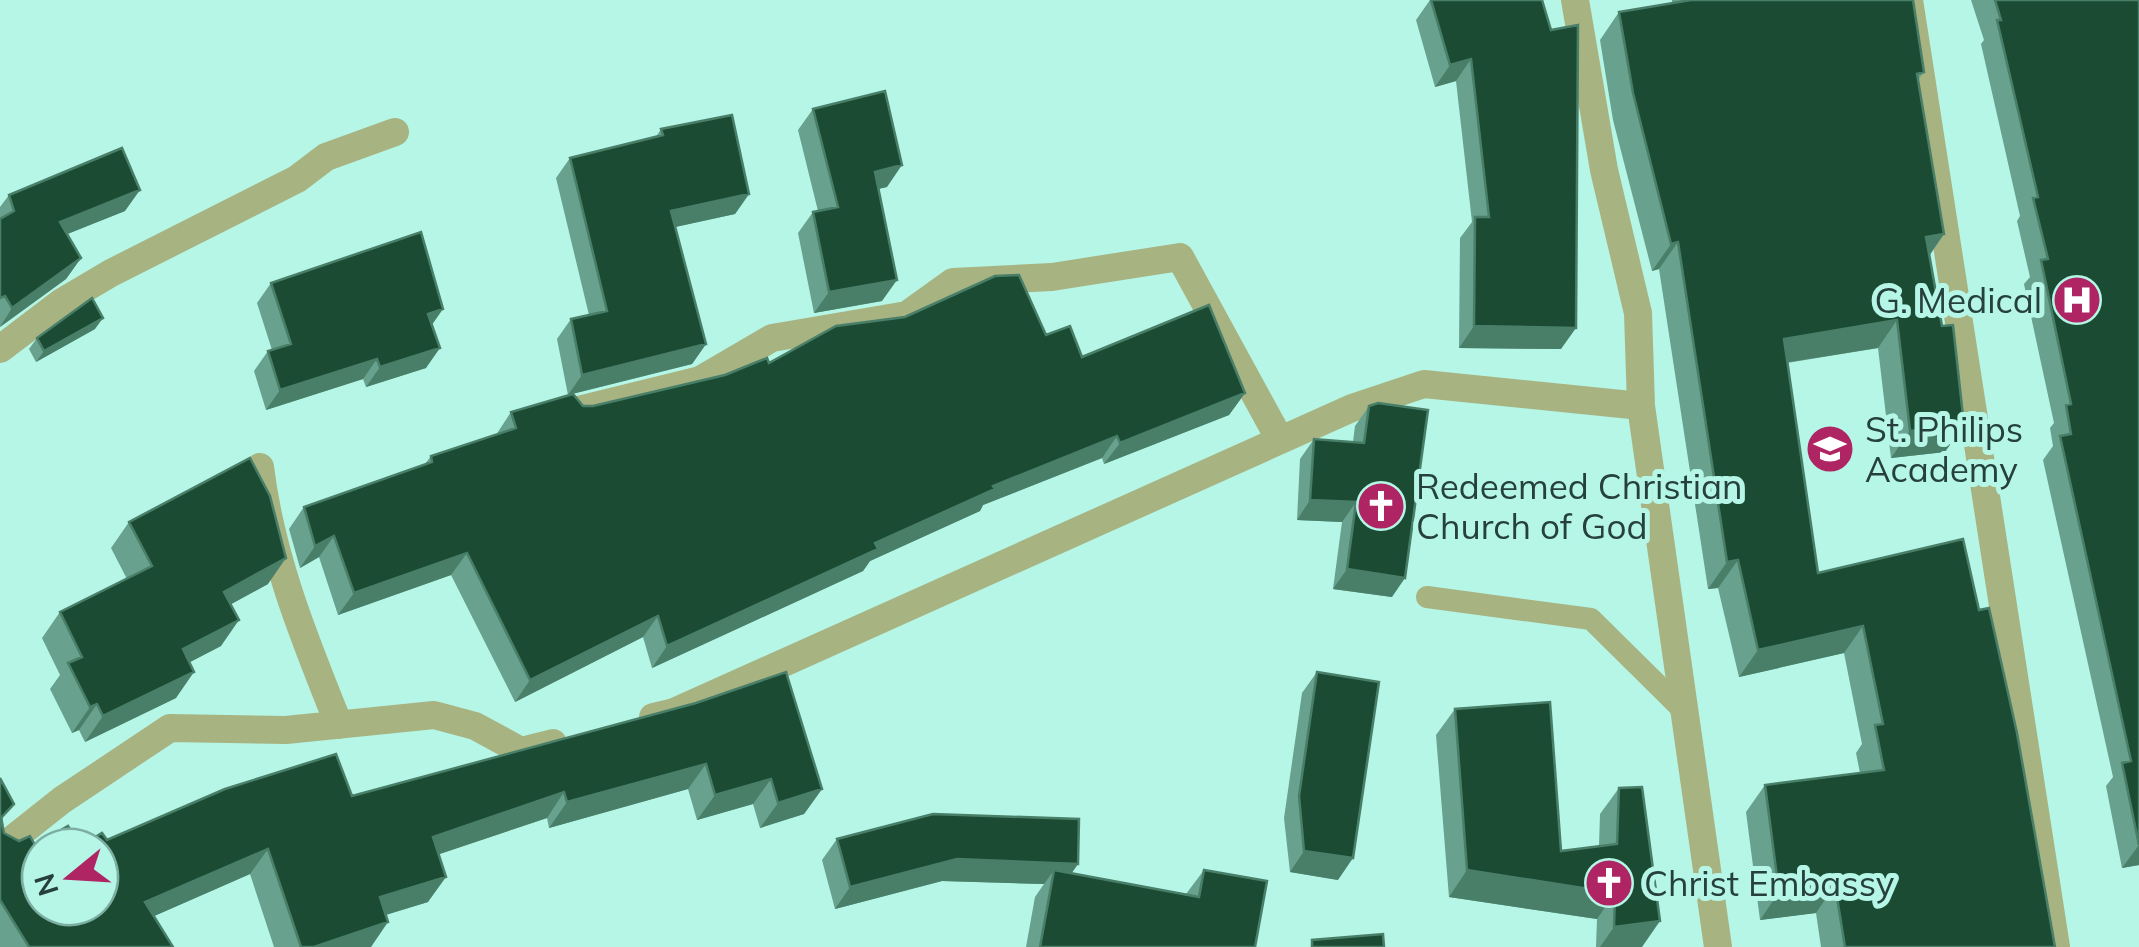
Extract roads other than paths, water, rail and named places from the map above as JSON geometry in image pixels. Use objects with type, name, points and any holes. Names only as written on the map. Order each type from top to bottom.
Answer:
[{"type":"street","points":[[1575,0],[1604,170],[1638,313],[1641,406],[1718,947]]},
{"type":"street","points":[[1909,0],[2056,947]]},
{"type":"street","points":[[0,349],[62,302],[111,274],[297,179],[326,158],[395,132]]},
{"type":"street","points":[[574,410],[700,380],[772,338],[907,316],[952,282],[1052,276],[1180,257],[1280,440]]},
{"type":"street","points":[[616,727],[674,712],[1352,408],[1424,384],[1641,406]]},
{"type":"street","points":[[260,467],[265,508],[289,600],[339,725]]},
{"type":"street","points":[[0,850],[62,800],[170,728],[286,730],[434,714],[475,726],[521,752],[578,736]]},
{"type":"lane","points":[[1427,597],[1591,619],[1682,709]]},
{"type":"place","name":"G. Medical","points":[[2077,300]]},
{"type":"place","name":"St. Philips Academy","points":[[1830,449]]},
{"type":"place","name":"Redeemed Christian Church of God","points":[[1381,506]]},
{"type":"place","name":"Christ Embassy","points":[[1609,883]]}]
